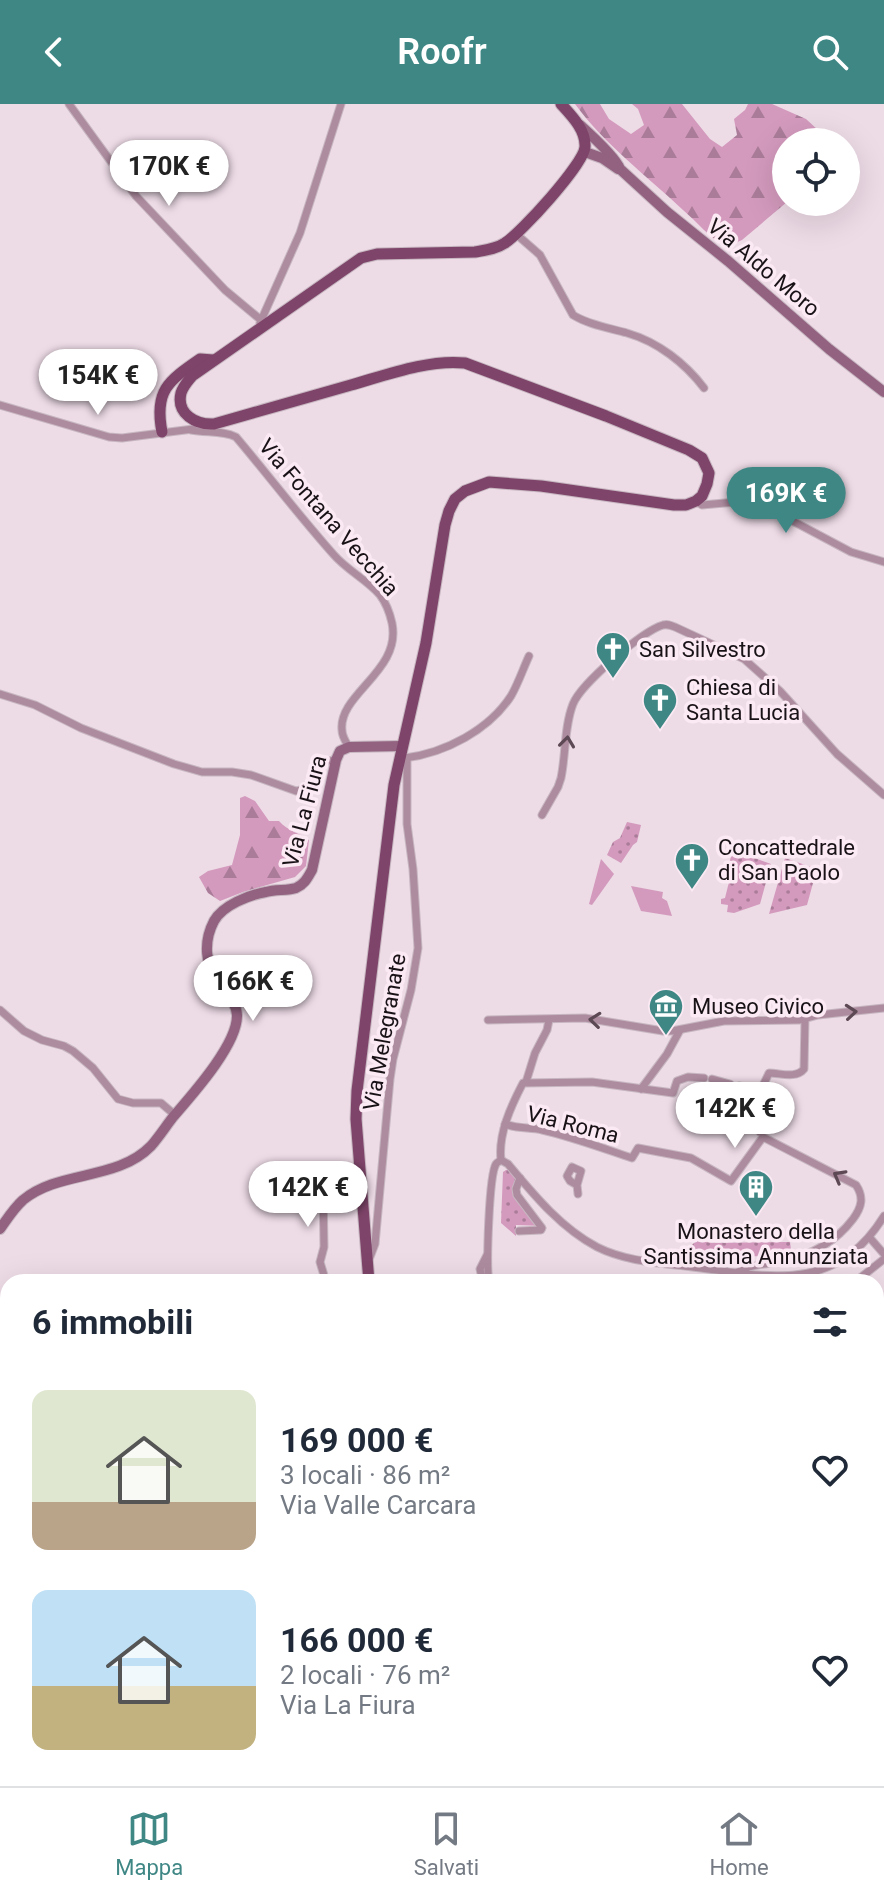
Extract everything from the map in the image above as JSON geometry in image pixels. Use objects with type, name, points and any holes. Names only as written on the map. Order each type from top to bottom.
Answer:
[{"type":"main road","points":[[561,104],[598,140],[599,145]]},
{"type":"main road","points":[[577,122],[585,148],[620,169]]},
{"type":"main road","points":[[367,1274],[356,1119],[357,1091],[394,785],[426,643],[449,511],[455,499],[465,491],[489,482],[686,505],[702,496],[709,473],[702,458],[689,450],[465,363],[450,361],[385,375],[196,427],[180,403],[181,392],[192,376],[260,324],[361,258],[377,254],[488,250],[499,246],[516,234],[547,201],[577,166],[585,148],[591,143],[599,145],[618,163],[620,169]]},
{"type":"main road","name":"Via Aldo Moro","points":[[620,169],[829,349],[884,392]]},
{"type":"main road","points":[[162,432],[159,416],[163,391],[200,359],[213,360]]},
{"type":"main road","name":"Via La Fiura","points":[[0,1229],[14,1209],[38,1191],[116,1167],[150,1147],[200,1087],[220,1057],[236,1021],[237,1011],[233,1001],[209,969],[207,950],[216,918],[228,907],[243,900],[266,892],[296,888],[305,881],[312,870],[340,751],[349,747],[403,754]]},
{"type":"street","points":[[69,104],[136,196],[260,324],[300,233],[341,104]]},
{"type":"street","points":[[516,234],[540,255],[573,315],[665,350],[704,388]]},
{"type":"street","name":"Via Fontana Vecchia","points":[[0,405],[109,437],[122,438],[196,427],[209,433],[236,437],[336,558],[373,589],[386,606],[392,623],[392,638],[381,668],[349,706],[343,718],[341,729],[349,747]]},
{"type":"street","points":[[696,501],[702,505],[736,502],[770,509],[851,552],[884,562]]},
{"type":"street","points":[[542,815],[561,778],[570,716],[578,695],[625,649],[663,625],[671,625],[744,659],[780,691],[837,754],[884,795]]},
{"type":"street","points":[[403,754],[438,750],[487,722],[507,702],[529,656]]},
{"type":"street","points":[[0,694],[35,705],[81,728],[174,764],[202,772],[251,775],[296,791],[302,791],[307,786],[322,762],[336,760]]},
{"type":"street","name":"Via Melegranate","points":[[367,1274],[375,1244],[393,1059],[417,959],[415,893],[403,754]]},
{"type":"street","points":[[488,1020],[585,1018],[679,1032],[724,1021],[805,1019],[884,1008]]},
{"type":"street","points":[[0,1010],[24,1031],[73,1051],[93,1068],[118,1099],[133,1103],[161,1103],[175,1115]]},
{"type":"street","points":[[736,1273],[748,1266],[779,1262],[817,1250],[843,1230],[859,1210],[862,1199],[856,1185],[763,1137],[746,1110],[769,1073],[795,1074],[804,1070],[805,1019]]},
{"type":"street","points":[[501,1160],[499,1148],[505,1124],[518,1092],[526,1082],[549,1020]]},
{"type":"street","points":[[641,1089],[679,1032]]},
{"type":"street","points":[[526,1082],[592,1082],[673,1093],[677,1081],[682,1078],[711,1079],[730,1084]]},
{"type":"street","points":[[739,1086],[756,1092],[768,1105],[760,1129]]},
{"type":"street","name":"Via Roma","points":[[505,1124],[579,1139],[632,1158],[638,1148],[691,1158],[731,1181],[763,1137]]},
{"type":"street","points":[[501,1160],[555,1216],[598,1247],[639,1261],[744,1274]]},
{"type":"street","points":[[488,1274],[487,1255],[494,1171],[501,1160]]},
{"type":"street","points":[[319,1167],[323,1185],[324,1247],[320,1262],[324,1274]]},
{"type":"street","points":[[519,1231],[542,1228],[517,1195],[520,1178]]},
{"type":"street","points":[[810,1274],[825,1269],[854,1251],[870,1238],[884,1216]]},
{"type":"street","points":[[864,1274],[884,1257],[870,1238]]},
{"type":"street","points":[[481,1274],[480,1269],[487,1255]]},
{"type":"street","points":[[753,1274],[754,1265]]},
{"type":"green space","points":[[575,104],[600,104],[609,119],[631,134],[644,125],[638,109],[632,104],[682,104],[710,139],[722,147],[737,135],[734,119],[748,104],[772,104],[806,119],[816,128],[772,128],[772,215],[742,240],[726,247],[587,119]]},
{"type":"green space","points":[[245,796],[255,801],[269,821],[279,821],[309,840],[306,866],[295,877],[220,901],[208,893],[199,877],[208,871],[232,865],[240,835],[240,798]]},
{"type":"green space","points":[[627,822],[641,825],[637,842],[621,863],[607,855]]},
{"type":"green space","points":[[733,850],[771,864],[760,904],[734,913],[727,912],[728,905],[721,904],[729,882],[724,880]]},
{"type":"green space","points":[[785,858],[814,868],[807,905],[769,914]]},
{"type":"green space","points":[[601,859],[614,874],[592,905],[589,904]]},
{"type":"green space","points":[[631,886],[663,892],[662,898],[667,901],[672,916],[641,911]]},
{"type":"green space","points":[[510,1170],[516,1178],[519,1196],[545,1226],[516,1225],[516,1236],[501,1223],[503,1172]]},
{"type":"green space","points":[[696,1241],[790,1242],[791,1250],[765,1256],[690,1258],[691,1246]]},
{"type":"place","name":"San Silvestro","points":[[613,680]]},
{"type":"place","name":"Chiesa di Santa Lucia","points":[[660,731]]},
{"type":"place","name":"Concattedrale di San Paolo","points":[[692,891]]},
{"type":"place","name":"Museo Civico","points":[[666,1037]]},
{"type":"place","name":"Monastero della Santissima Annunziata","points":[[756,1218]]}]
